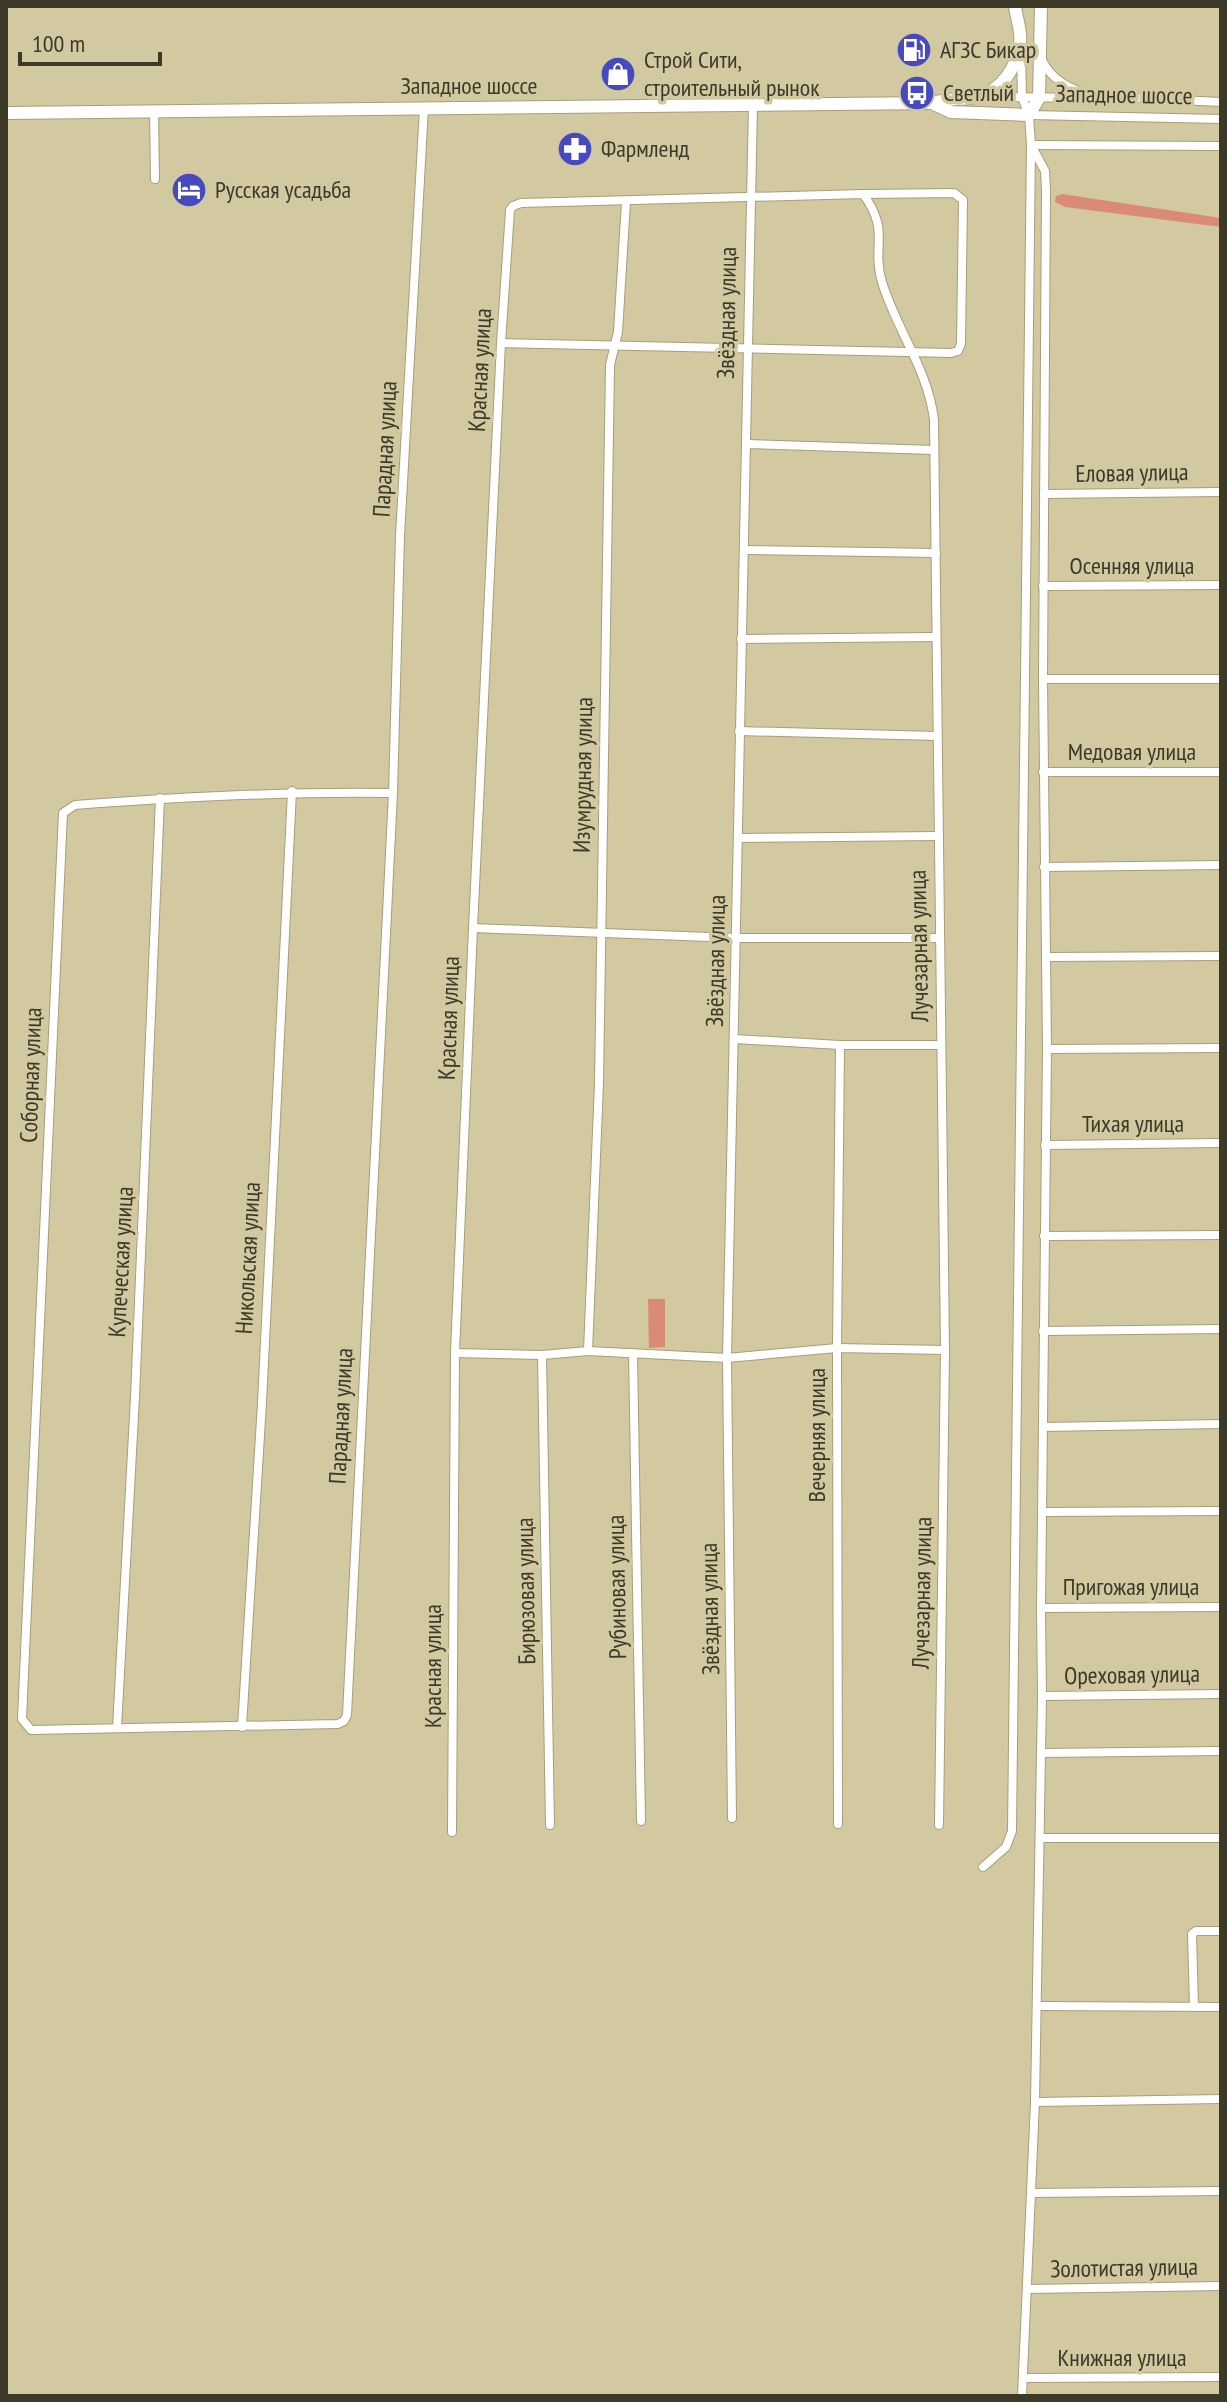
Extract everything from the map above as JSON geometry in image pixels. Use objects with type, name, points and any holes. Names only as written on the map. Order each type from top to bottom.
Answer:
[{"type":"main road","points":[[976,97],[991,91],[1006,79],[1020,42],[1015,6]]},
{"type":"main road","points":[[1029,115],[1039,98],[1041,6]]},
{"type":"main road","name":"Западное шоссе","points":[[6,113],[932,103],[951,97],[976,97]]},
{"type":"main road","name":"Западное шоссе","points":[[932,103],[951,112],[1029,115]]},
{"type":"street","points":[[983,1867],[1006,1847],[1012,1831],[1031,145],[1029,115],[1022,97],[1020,42]]},
{"type":"street","name":"Западное шоссе","points":[[1041,57],[1047,70],[1064,85],[1099,98]]},
{"type":"street","name":"Западное шоссе","points":[[976,97],[1221,102]]},
{"type":"street","name":"Звёздная улица","points":[[732,1818],[727,1358],[753,105]]},
{"type":"street","name":"Парадная улица","points":[[26,1727],[37,1731],[338,1724],[347,1715],[393,793],[400,536],[424,108]]},
{"type":"street","points":[[154,110],[155,179]]},
{"type":"street","name":"Западное шоссе","points":[[1029,115],[1221,119]]},
{"type":"street","points":[[1031,145],[1221,146]]},
{"type":"street","points":[[1022,2396],[1037,2006],[1047,1049],[1043,772],[1046,190],[1045,171],[1031,145]]},
{"type":"street","points":[[501,343],[951,353],[961,348],[963,200],[954,193],[626,202]]},
{"type":"street","name":"Лучезарная улица","points":[[863,194],[879,224],[879,272],[882,282],[932,402],[945,1350],[939,1825]]},
{"type":"street","name":"Красная улица","points":[[452,1832],[455,1353],[501,343],[510,216],[513,206],[521,203],[626,202]]},
{"type":"street","name":"Изумрудная улица","points":[[588,1351],[599,1083],[610,365],[618,332],[626,202]]},
{"type":"street","points":[[746,444],[934,450]]},
{"type":"street","name":"Еловая улица","points":[[1044,494],[1221,492]]},
{"type":"street","points":[[744,550],[936,553]]},
{"type":"street","name":"Осенняя улица","points":[[1043,586],[1221,585]]},
{"type":"street","points":[[741,639],[936,637]]},
{"type":"street","points":[[1043,679],[1221,679]]},
{"type":"street","points":[[739,731],[937,736]]},
{"type":"street","name":"Медовая улица","points":[[1043,772],[1221,772]]},
{"type":"street","points":[[160,798],[292,791],[393,793]]},
{"type":"street","name":"Никольская улица","points":[[242,1727],[262,1403],[292,791]]},
{"type":"street","name":"Соборная улица","points":[[26,1727],[22,1719],[62,818],[66,809],[75,805],[160,798]]},
{"type":"street","name":"Купеческая улица","points":[[117,1728],[135,1397],[160,798]]},
{"type":"street","points":[[738,838],[938,836]]},
{"type":"street","points":[[1044,867],[1221,865]]},
{"type":"street","points":[[473,928],[735,938],[940,938]]},
{"type":"street","points":[[1047,957],[1221,956]]},
{"type":"street","points":[[735,1039],[840,1045],[940,1045]]},
{"type":"street","name":"Вечерняя улица","points":[[838,1824],[840,1045]]},
{"type":"street","points":[[1047,1049],[1221,1048]]},
{"type":"street","name":"Тихая улица","points":[[1045,1145],[1221,1143]]},
{"type":"street","points":[[1044,1236],[1221,1235]]},
{"type":"street","points":[[1043,1331],[1221,1329]]},
{"type":"street","points":[[455,1353],[542,1355],[588,1351],[727,1358],[837,1348],[945,1350]]},
{"type":"street","name":"Рубиновая улица","points":[[633,1353],[641,1821]]},
{"type":"street","name":"Бирюзовая улица","points":[[542,1355],[550,1825]]},
{"type":"street","points":[[1043,1427],[1221,1424]]},
{"type":"street","points":[[1043,1512],[1221,1511]]},
{"type":"street","name":"Пригожая улица","points":[[1041,1608],[1221,1607]]},
{"type":"street","name":"Ореховая улица","points":[[1042,1696],[1221,1694]]},
{"type":"street","points":[[1041,1753],[1221,1751]]},
{"type":"street","points":[[1040,1838],[1221,1838]]},
{"type":"street","points":[[1194,2007],[1192,1934],[1196,1931],[1221,1931]]},
{"type":"street","points":[[1037,2006],[1221,2007]]},
{"type":"street","points":[[1035,2102],[1221,2099]]},
{"type":"street","points":[[1031,2193],[1221,2191]]},
{"type":"street","name":"Золотистая улица","points":[[1027,2289],[1221,2286]]},
{"type":"street","name":"Книжная улица","points":[[1023,2378],[1221,2377]]},
{"type":"shaded area","points":[[1062,194],[1221,218],[1221,227],[1065,207],[1055,202],[1056,196]]},
{"type":"shaded area","points":[[648,1299],[665,1299],[665,1347],[649,1348]]},
{"type":"place","name":"АГЗС Бикар","points":[[914,50]]},
{"type":"place","name":"Строй Сити, строительный рынок","points":[[618,74]]},
{"type":"place","name":"Светлый","points":[[917,93]]},
{"type":"place","name":"Фармленд","points":[[575,149]]},
{"type":"place","name":"Русская усадьба","points":[[189,190]]}]
